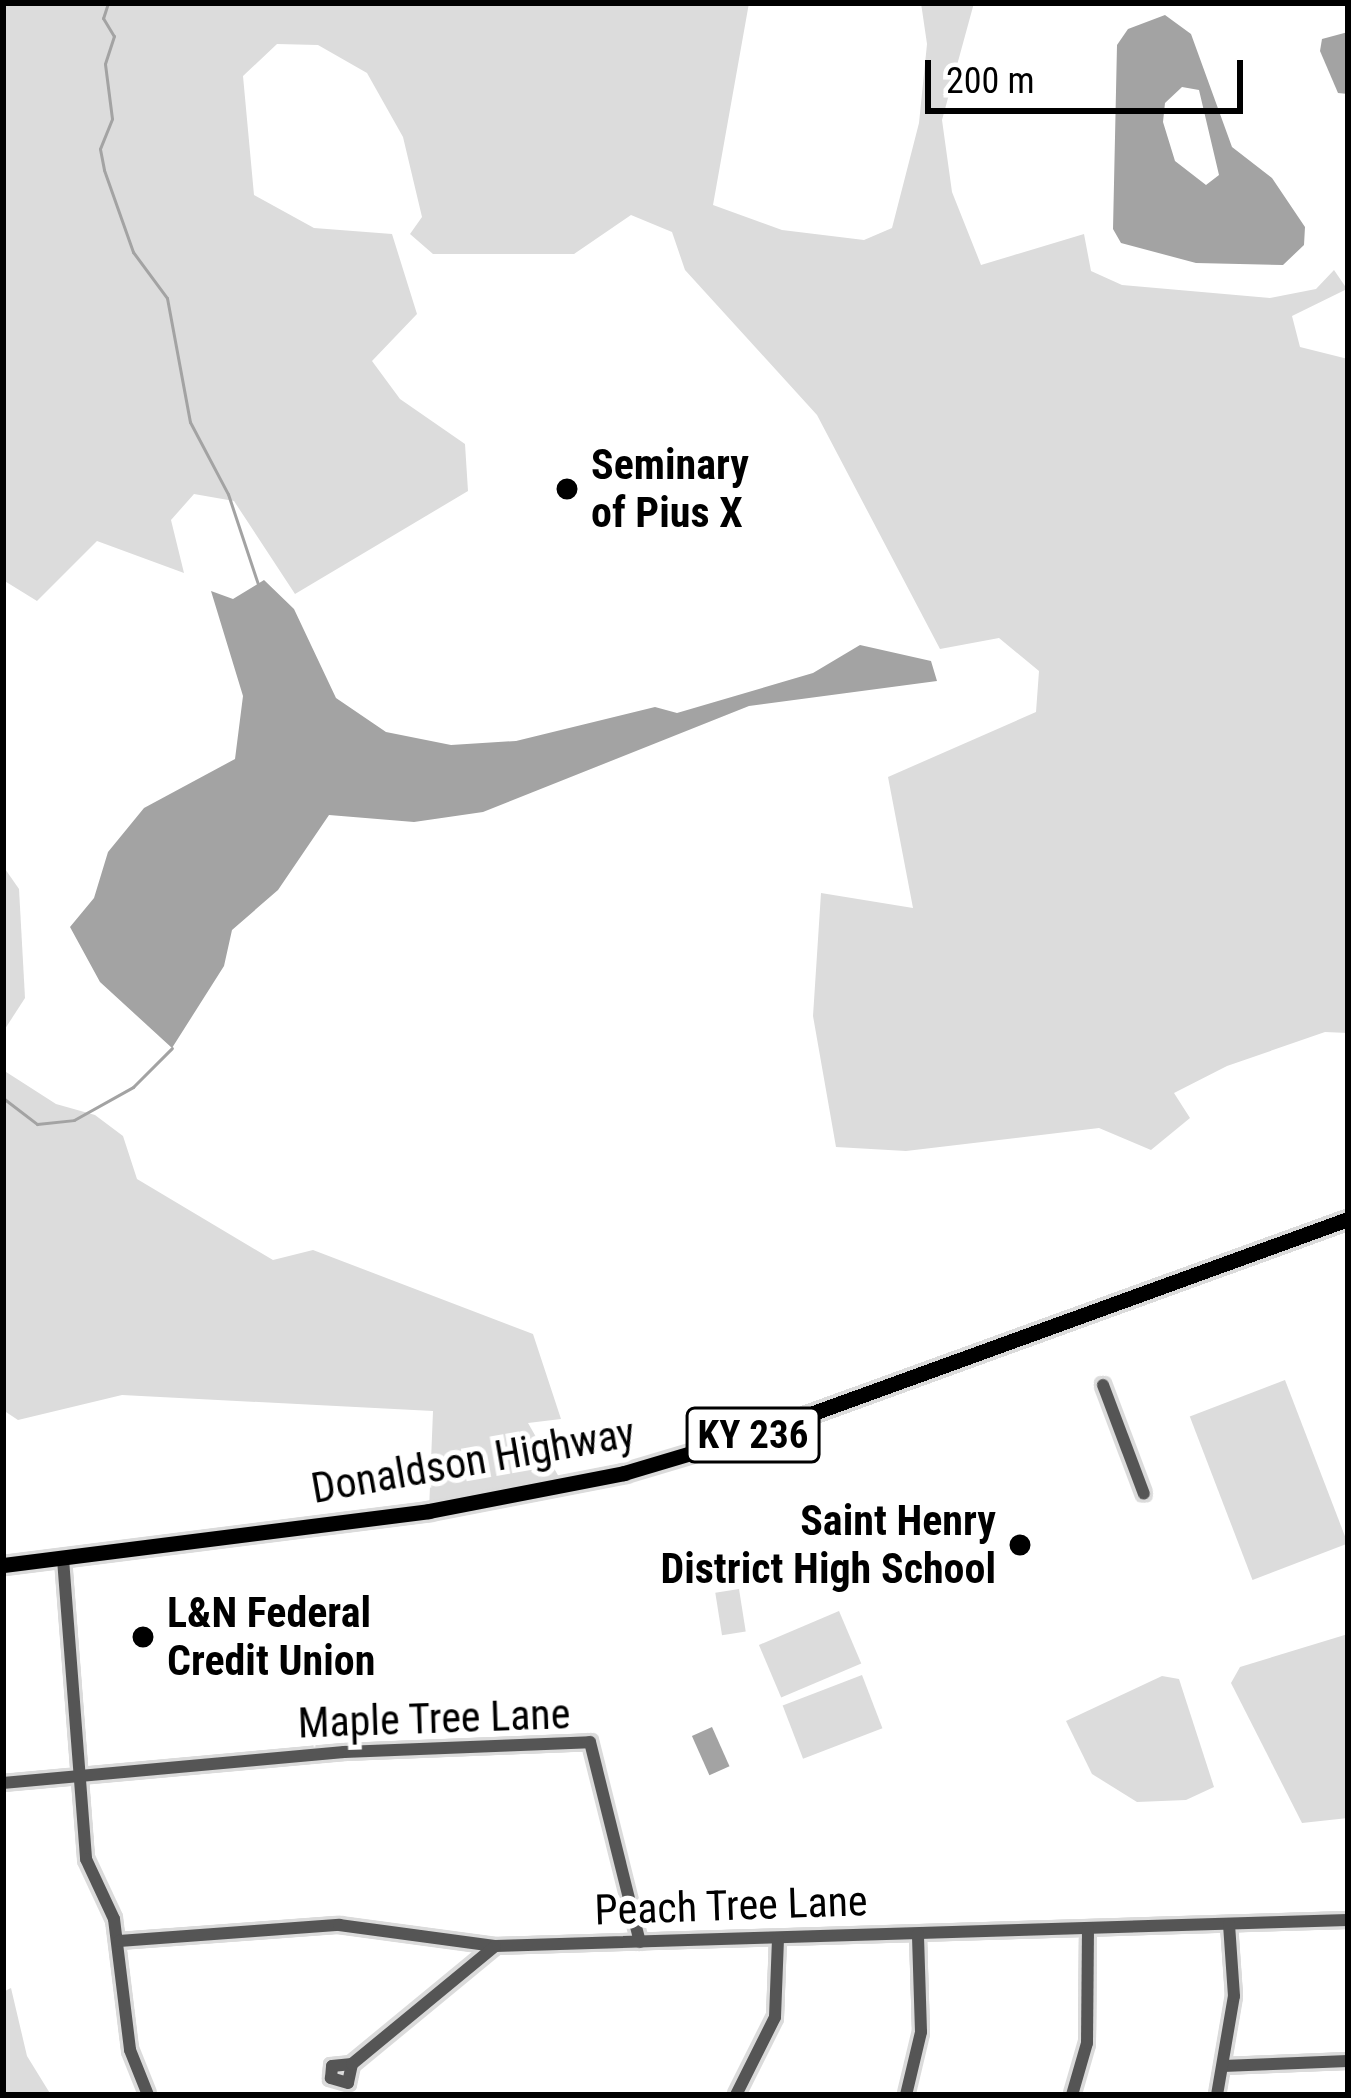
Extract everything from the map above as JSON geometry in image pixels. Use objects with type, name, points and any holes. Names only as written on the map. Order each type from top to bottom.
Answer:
[{"type":"main road","name":"Donaldson Highway","points":[[3,1565],[493,1502],[647,1467],[1348,1219]]},
{"type":"street","points":[[1103,1385],[1144,1494]]},
{"type":"street","points":[[63,1559],[86,1859],[119,1941],[130,2050],[148,2095]]},
{"type":"street","name":"Maple Tree Lane","points":[[78,1774],[344,1751],[590,1742],[640,1942]]},
{"type":"street","points":[[3,1783],[78,1774]]},
{"type":"street","name":"Peach Tree Lane","points":[[119,1941],[339,1925],[495,1946],[1348,1920]]},
{"type":"street","points":[[1217,2095],[1234,1996],[1229,1924]]},
{"type":"street","points":[[1072,2095],[1087,2043],[1088,1928]]},
{"type":"street","points":[[906,2095],[921,2032],[918,1934]]},
{"type":"street","points":[[736,2095],[775,2017],[778,1938]]},
{"type":"street","points":[[352,2065],[495,1946]]},
{"type":"street","points":[[1223,2066],[1348,2061]]},
{"type":"shaded area","points":[[3,3],[749,3],[713,205],[782,230],[864,240],[892,228],[919,123],[927,44],[921,3],[974,3],[942,120],[952,192],[981,265],[1084,234],[1091,271],[1122,285],[1270,298],[1316,289],[1334,270],[1347,289],[1292,316],[1300,347],[1348,359],[1348,1033],[1325,1032],[1227,1066],[1174,1093],[1190,1118],[1151,1150],[1099,1128],[906,1151],[836,1147],[813,1016],[821,893],[913,908],[888,777],[1036,712],[1039,671],[999,638],[940,649],[817,415],[685,270],[672,232],[631,215],[574,254],[433,254],[410,234],[422,217],[403,137],[367,73],[318,45],[277,44],[243,76],[254,195],[314,228],[392,234],[417,314],[372,361],[400,399],[465,444],[468,491],[295,594],[234,501],[194,494],[171,520],[184,573],[97,541],[37,601],[3,580]]},
{"type":"shaded area","points":[[1165,15],[1191,34],[1232,147],[1272,178],[1305,227],[1304,245],[1283,265],[1196,263],[1121,243],[1113,229],[1117,45],[1128,29]],"holes":[[[1182,87],[1199,90],[1219,175],[1206,185],[1175,161],[1163,122],[1165,103]]]},
{"type":"shaded area","points":[[1348,32],[1348,94],[1338,93],[1320,51],[1322,39]]},
{"type":"shaded area","points":[[264,580],[294,609],[336,698],[386,732],[451,745],[516,741],[655,707],[677,713],[813,673],[860,645],[931,661],[937,681],[749,706],[483,812],[414,822],[329,815],[278,890],[232,930],[224,966],[172,1048],[100,982],[70,927],[94,898],[108,852],[144,808],[235,759],[243,696],[211,591],[233,599]]},
{"type":"shaded area","points":[[3,866],[19,889],[25,998],[3,1032]]},
{"type":"shaded area","points":[[3,1070],[56,1104],[95,1115],[123,1136],[137,1179],[273,1260],[313,1250],[533,1334],[561,1419],[528,1423],[563,1484],[429,1511],[433,1411],[122,1395],[18,1420],[3,1410]]},
{"type":"shaded area","points":[[1285,1380],[1348,1543],[1252,1580],[1190,1417]]},
{"type":"shaded area","points":[[739,1589],[746,1631],[722,1635],[715,1593]]},
{"type":"shaded area","points":[[839,1611],[861,1663],[781,1697],[759,1645]]},
{"type":"shaded area","points":[[1348,1634],[1348,1818],[1302,1823],[1231,1683],[1240,1667]]},
{"type":"shaded area","points":[[862,1675],[882,1728],[803,1759],[783,1705]]},
{"type":"shaded area","points":[[1162,1676],[1179,1679],[1214,1787],[1186,1800],[1137,1802],[1092,1774],[1066,1721]]},
{"type":"shaded area","points":[[712,1727],[729,1766],[709,1775],[692,1736]]},
{"type":"shaded area","points":[[11,1988],[27,2056],[51,2095],[3,2095],[3,1992]]},
{"type":"waterway","points":[[108,3],[103,18],[114,36],[105,64],[112,119],[100,149],[104,170],[133,252],[167,298],[190,422],[228,494],[258,584]]},
{"type":"waterway","points":[[3,1098],[37,1124],[74,1120],[133,1087],[172,1048]]},
{"type":"place","name":"Seminary of Pius X","points":[[567,489]]},
{"type":"place","name":"Saint Henry District High School","points":[[1020,1545]]},
{"type":"place","name":"L&N Federal Credit Union","points":[[143,1637]]}]
